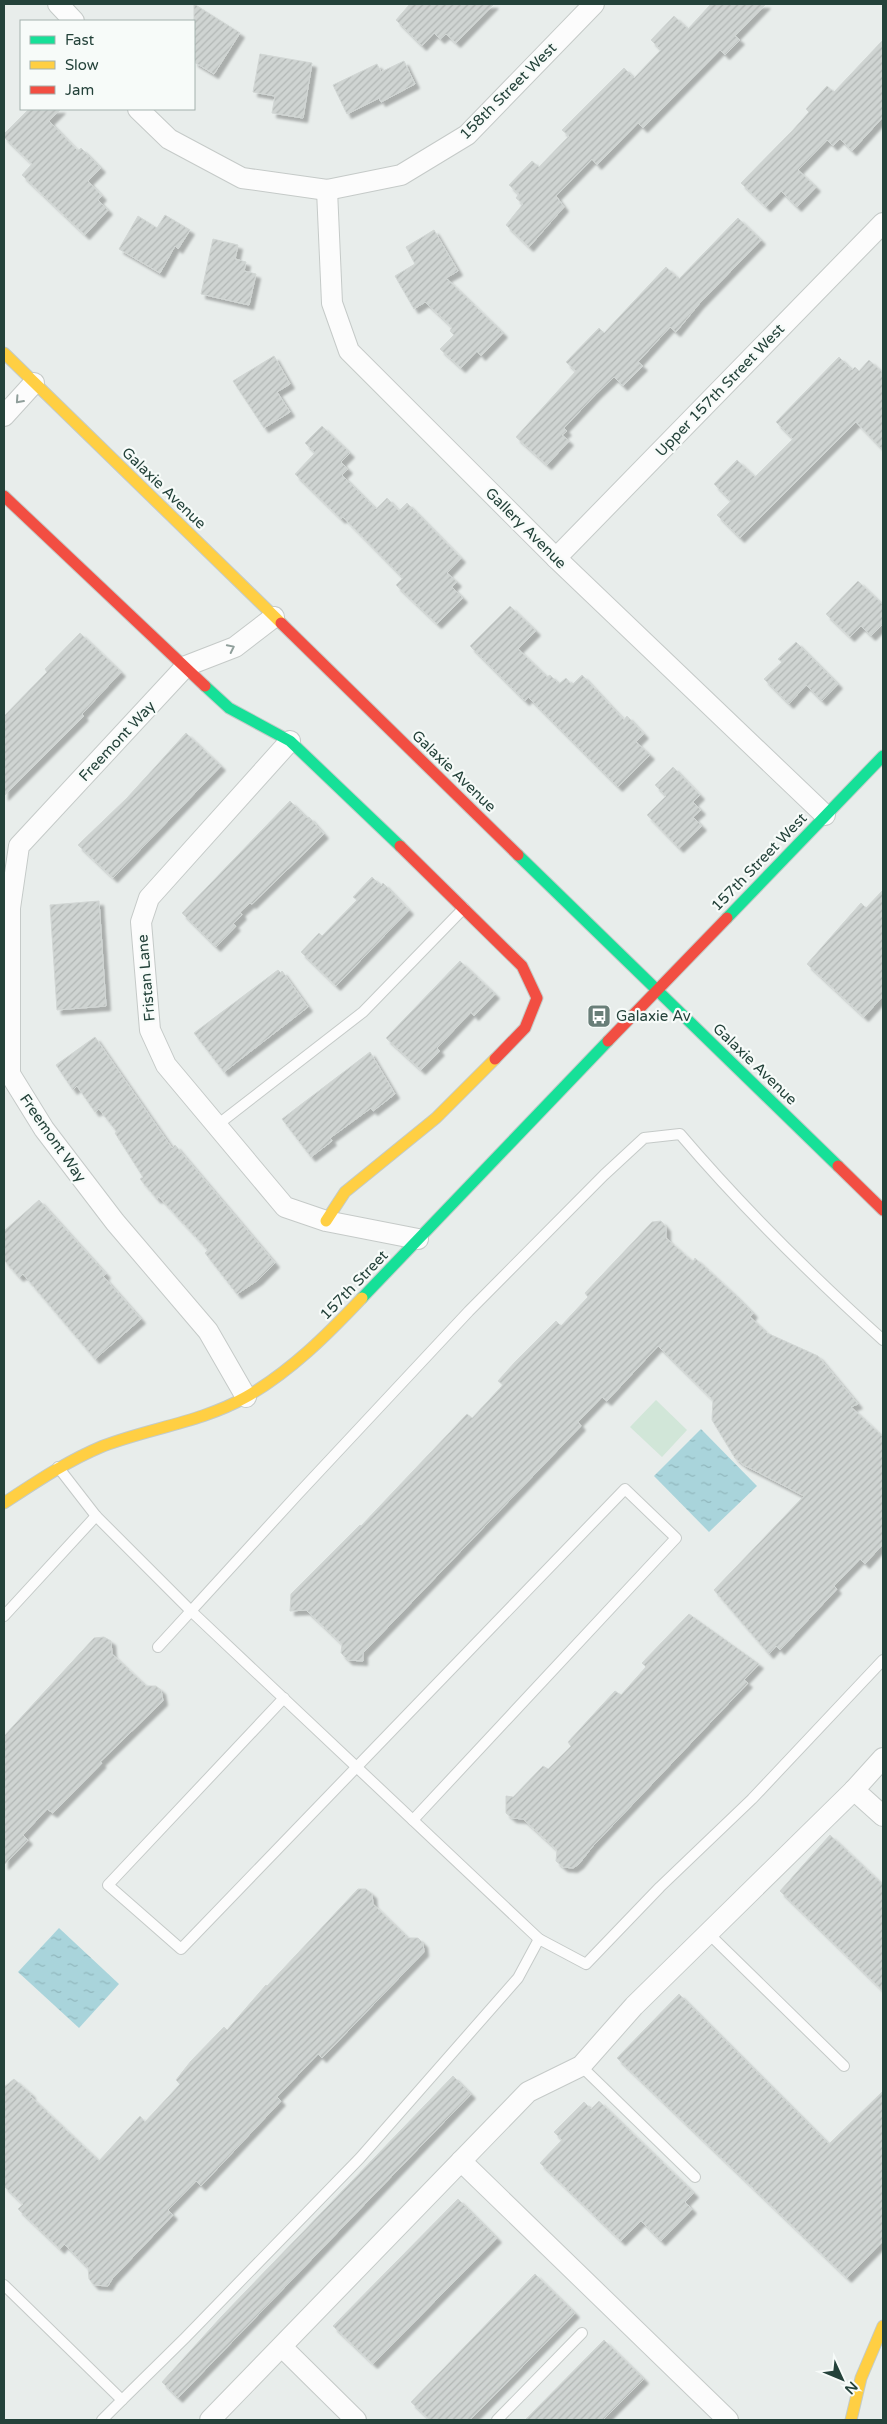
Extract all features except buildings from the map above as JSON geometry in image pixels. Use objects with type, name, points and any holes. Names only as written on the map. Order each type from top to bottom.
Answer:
[{"type":"street","points":[[58,4],[73,20]]},
{"type":"street","name":"158th Street West","points":[[326,190],[401,174],[467,134],[594,4]]},
{"type":"street","points":[[139,110],[169,139],[242,178],[326,190]]},
{"type":"street","name":"Gallery Avenue","points":[[326,190],[332,303],[349,351],[556,558],[825,815]]},
{"type":"street","name":"Upper 157th Street West","points":[[556,558],[883,223]]},
{"type":"street","name":"Galaxie Avenue","points":[[4,353],[883,1210]]},
{"type":"street","points":[[4,416],[34,383]]},
{"type":"street","points":[[4,496],[229,708],[290,741],[465,908],[522,966],[537,998],[526,1028],[436,1118],[345,1192],[326,1221]]},
{"type":"street","name":"Freemont Way","points":[[246,1397],[208,1331],[115,1222],[44,1129],[10,1074],[7,1032],[7,909],[19,846],[186,666],[235,647],[274,616]]},
{"type":"street","name":"Fristan Lane","points":[[290,741],[149,898],[141,922],[150,1030],[166,1065],[285,1207],[326,1221],[418,1239]]},
{"type":"street","name":"157th Street West","points":[[658,990],[883,756]]},
{"type":"street","name":"157th Street","points":[[4,1503],[58,1466],[104,1446],[200,1418],[246,1397],[288,1369],[328,1334],[658,990]]},
{"type":"street","points":[[210,2420],[528,2092],[581,2066],[634,2006],[854,1790],[883,1758]]},
{"type":"street","points":[[854,1790],[883,1816]]},
{"type":"street","points":[[461,2161],[728,2420]]},
{"type":"street","points":[[851,2420],[861,2378],[883,2326]]},
{"type":"street","points":[[282,2347],[356,2420]]},
{"type":"lane","points":[[216,1126],[363,1012],[465,908]]},
{"type":"lane","points":[[158,1647],[298,1494],[470,1312],[604,1175],[644,1138],[680,1134],[716,1176],[805,1270],[883,1340]]},
{"type":"lane","points":[[58,1466],[96,1516],[191,1611],[539,1939],[586,1964],[660,1887],[752,1799],[883,1660]]},
{"type":"lane","points":[[284,1698],[108,1885],[181,1948],[358,1767],[624,1489],[676,1538],[413,1820]]},
{"type":"lane","points":[[4,1616],[96,1516]]},
{"type":"lane","points":[[708,1933],[844,2066]]},
{"type":"lane","points":[[102,2420],[186,2338],[360,2158],[518,1978],[539,1939]]},
{"type":"lane","points":[[581,2066],[694,2177]]},
{"type":"lane","points":[[4,2285],[122,2400]]},
{"type":"lane","points":[[497,2420],[582,2333]]},
{"type":"green space","points":[[656,1400],[687,1430],[662,1457],[630,1427]]},
{"type":"water","points":[[701,1429],[757,1486],[709,1532],[654,1476]]},
{"type":"water","points":[[59,1928],[119,1984],[79,2028],[18,1972]]},
{"type":"traffic: fast","points":[[205,686],[229,708],[290,741],[400,846]]},
{"type":"traffic: fast","points":[[727,918],[883,756]]},
{"type":"traffic: fast","points":[[518,855],[838,1166]]},
{"type":"traffic: fast","points":[[362,1298],[608,1041]]},
{"type":"traffic: slow","points":[[4,353],[281,623]]},
{"type":"traffic: slow","points":[[326,1221],[345,1192],[436,1118],[495,1059]]},
{"type":"traffic: slow","points":[[4,1503],[64,1465],[103,1446],[212,1413],[246,1397],[293,1364],[322,1339],[362,1298]]},
{"type":"traffic: slow","points":[[851,2420],[861,2378],[883,2326]]},
{"type":"traffic: jam","points":[[4,496],[205,686]]},
{"type":"traffic: jam","points":[[281,623],[518,855]]},
{"type":"traffic: jam","points":[[400,846],[522,966],[537,998],[525,1028],[495,1059]]},
{"type":"traffic: jam","points":[[608,1041],[727,918]]},
{"type":"traffic: jam","points":[[838,1166],[883,1210]]},
{"type":"place","name":"Galaxie Av","points":[[599,1016]]}]
